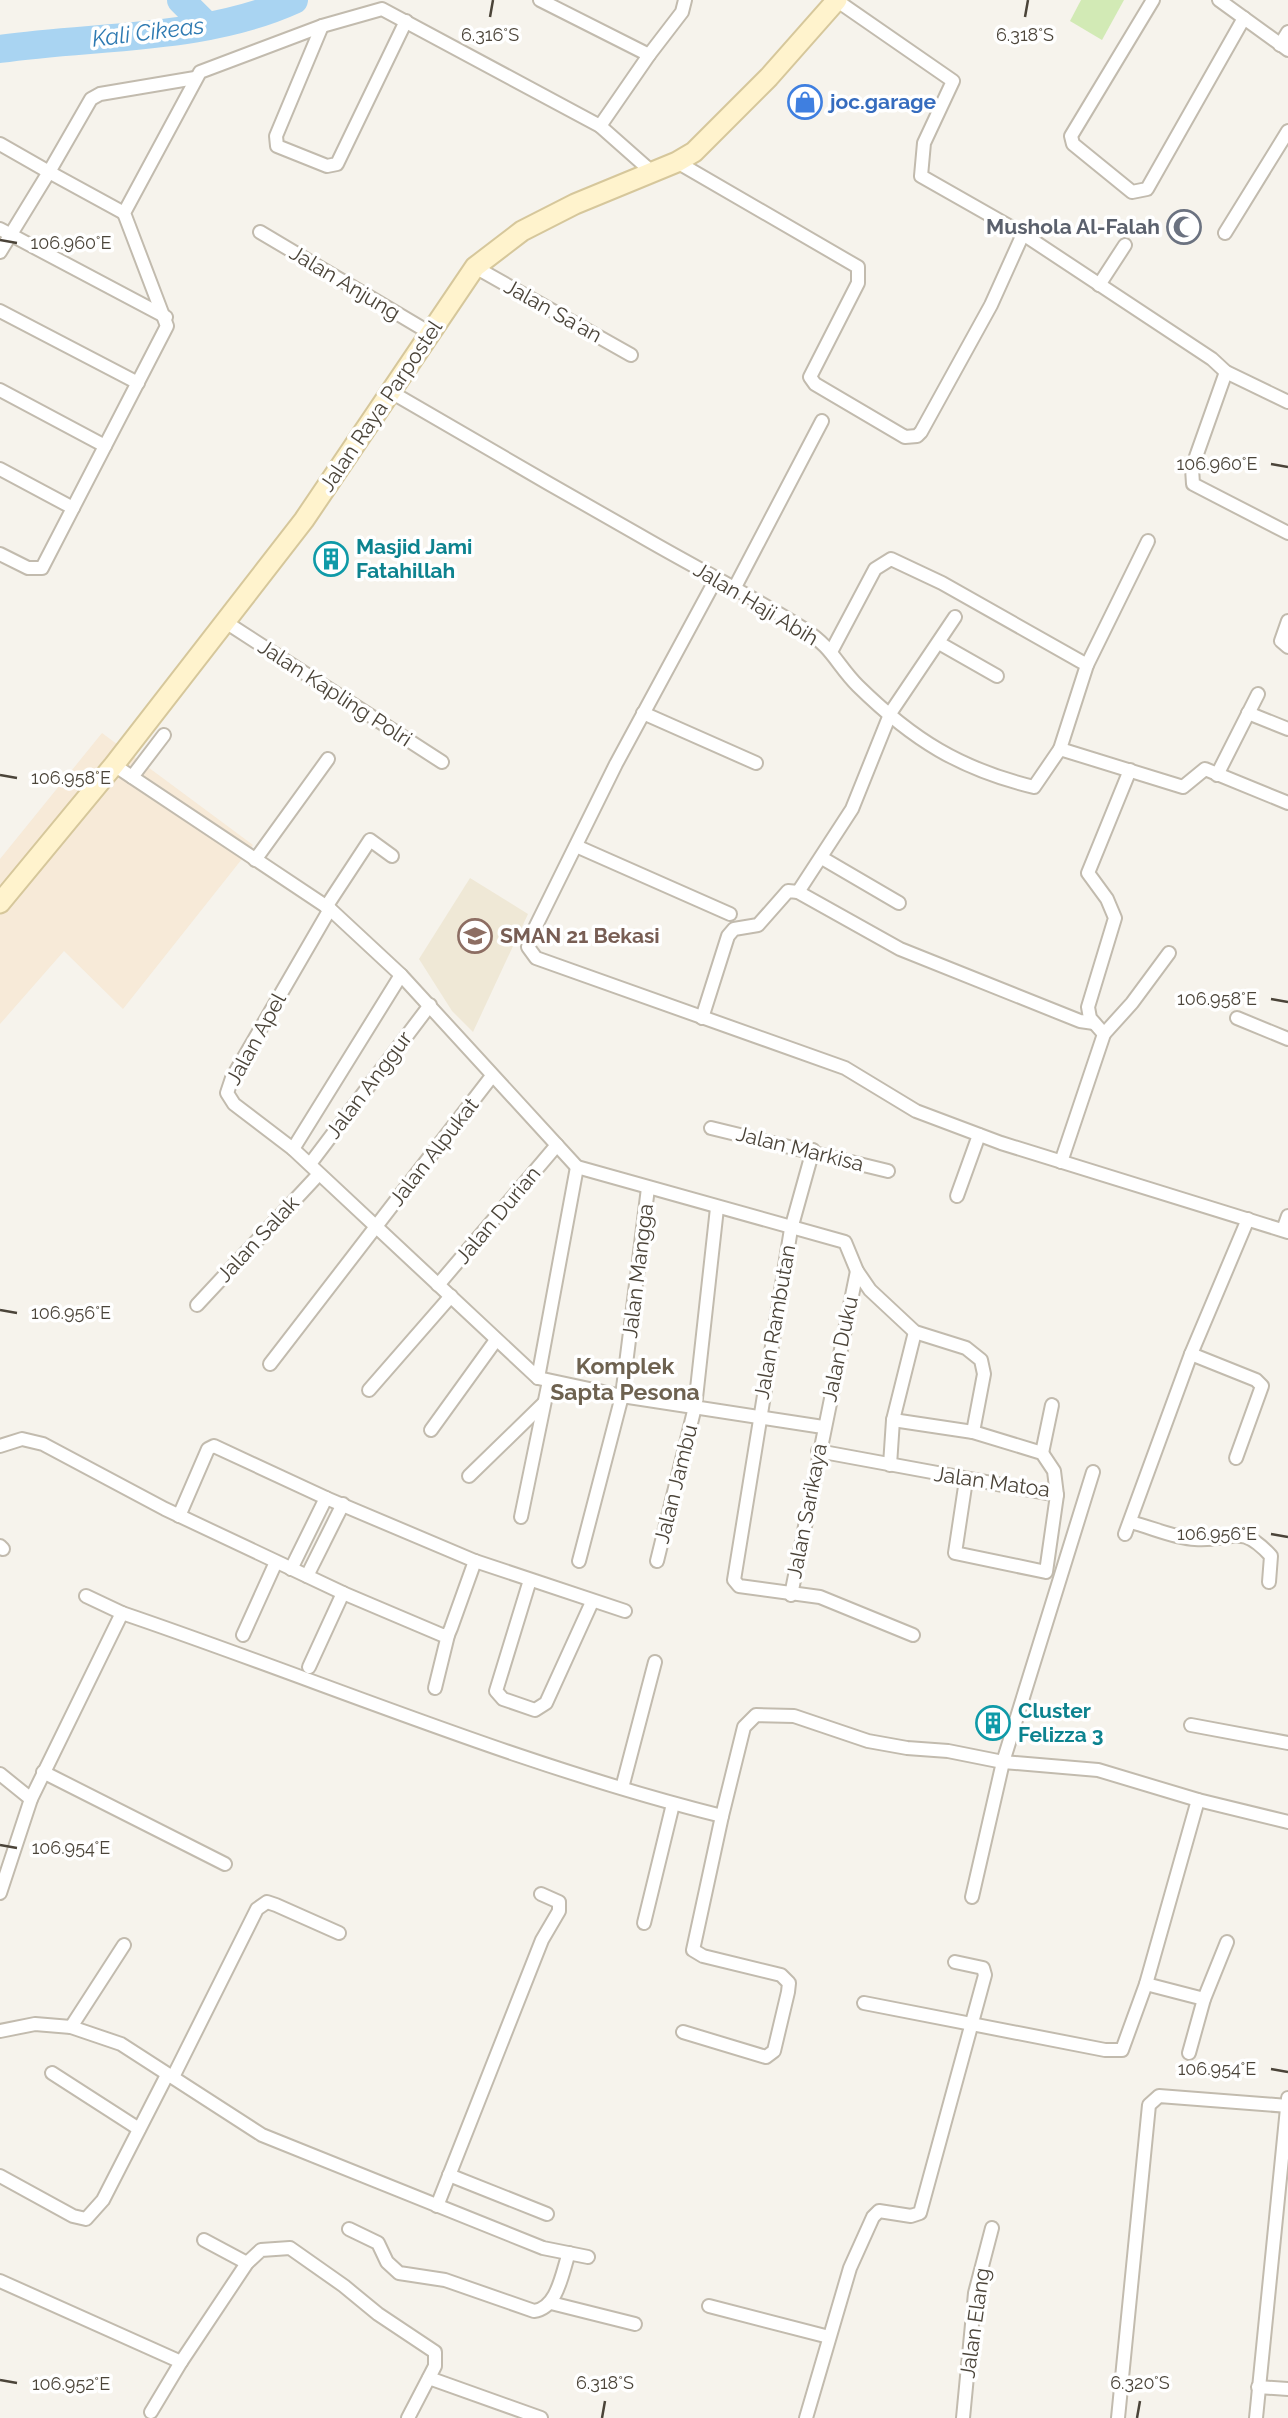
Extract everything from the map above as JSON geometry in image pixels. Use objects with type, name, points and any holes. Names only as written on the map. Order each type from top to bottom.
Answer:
[{"type":"main road","name":"Jalan Raya Parpostel","points":[[0,903],[227,623],[304,520],[475,267],[522,231],[575,204],[677,162],[694,152],[769,77],[831,2]]},
{"type":"street","points":[[124,213],[195,78],[206,69],[322,26],[382,9],[393,0]]},
{"type":"street","points":[[540,0],[649,55]]},
{"type":"street","points":[[600,126],[682,12],[685,0]]},
{"type":"street","points":[[1153,0],[1074,127],[1073,144],[1132,192],[1147,190],[1244,18]]},
{"type":"street","points":[[1219,0],[1284,48],[1288,32]]},
{"type":"street","points":[[831,2],[953,82],[924,143],[921,176],[1023,234],[1212,359],[1227,372],[1288,402]]},
{"type":"street","points":[[382,9],[600,126],[652,172]]},
{"type":"street","points":[[322,26],[276,136],[277,146],[327,166],[337,164],[406,21]]},
{"type":"street","points":[[0,252],[5,232],[49,172],[91,99],[100,94],[195,78]]},
{"type":"street","points":[[1225,233],[1288,131]]},
{"type":"street","points":[[0,144],[124,213],[166,317],[167,326],[42,568],[28,568],[0,554]]},
{"type":"street","points":[[677,162],[858,267],[858,283],[810,377],[815,384],[905,438],[917,436],[920,432],[991,305],[1023,234]]},
{"type":"street","points":[[5,232],[166,317]]},
{"type":"street","name":"Jalan Anjung","points":[[260,232],[430,333]]},
{"type":"street","points":[[1100,285],[1125,245]]},
{"type":"street","name":"Jalan Sa'an","points":[[475,267],[631,355]]},
{"type":"street","points":[[0,311],[138,383]]},
{"type":"street","points":[[1227,372],[1192,468],[1193,484],[1288,533]]},
{"type":"street","points":[[0,390],[105,446]]},
{"type":"street","name":"Jalan Haji Abih","points":[[391,392],[716,579],[736,587],[832,650],[857,685],[917,737],[960,764],[1034,787],[1060,749]]},
{"type":"street","points":[[736,587],[822,421]]},
{"type":"street","points":[[0,469],[73,508]]},
{"type":"street","points":[[1149,541],[1087,665],[1060,749],[1188,786],[1201,769],[1287,799]]},
{"type":"street","points":[[832,650],[875,569],[891,559],[942,583],[1087,665]]},
{"type":"street","points":[[716,579],[643,713],[527,947],[536,958],[845,1068],[916,1111],[979,1135],[1286,1231],[1288,1216]]},
{"type":"street","points":[[798,892],[852,809],[891,712],[955,617]]},
{"type":"street","points":[[1288,621],[1281,641],[1288,647]]},
{"type":"street","name":"Jalan Kapling Polri","points":[[227,623],[443,762]]},
{"type":"street","points":[[939,643],[998,676]]},
{"type":"street","points":[[1217,775],[1258,694]]},
{"type":"street","points":[[643,713],[756,763]]},
{"type":"street","points":[[1248,713],[1288,729]]},
{"type":"street","points":[[132,778],[164,735]]},
{"type":"street","points":[[255,860],[328,759]]},
{"type":"street","points":[[114,765],[328,908],[430,1005],[577,1167],[845,1242],[857,1271],[870,1290],[915,1332],[965,1348],[981,1360],[984,1374],[973,1432]]},
{"type":"street","points":[[1104,1034],[1094,1023],[1088,1007],[1115,918],[1107,899],[1088,873],[1130,770]]},
{"type":"street","points":[[328,908],[370,840],[393,856]]},
{"type":"street","points":[[576,846],[730,914]]},
{"type":"street","points":[[822,858],[899,903]]},
{"type":"street","points":[[702,1018],[728,936],[734,929],[758,925],[788,891],[798,892],[913,955],[1073,1019],[1094,1023]]},
{"type":"street","name":"Jalan Apel","points":[[293,1149],[234,1104],[227,1093],[232,1078],[328,908]]},
{"type":"street","points":[[1061,1162],[1104,1034],[1132,1003],[1169,953]]},
{"type":"street","points":[[401,975],[293,1149],[496,1340],[544,1380],[622,1396],[824,1427]]},
{"type":"street","name":"Jalan Anggur","points":[[314,1169],[430,1005]]},
{"type":"street","points":[[1237,1018],[1288,1040]]},
{"type":"street","name":"Jalan Alpukat","points":[[270,1364],[492,1076]]},
{"type":"street","name":"Jalan Markisa","points":[[711,1128],[813,1150],[888,1171]]},
{"type":"street","points":[[957,1196],[979,1135]]},
{"type":"street","name":"Jalan Durian","points":[[438,1284],[557,1145]]},
{"type":"street","name":"Jalan Rambutan","points":[[791,1595],[739,1586],[734,1580],[791,1229],[813,1150]]},
{"type":"street","points":[[521,1517],[544,1402],[544,1380],[577,1167]]},
{"type":"street","name":"Jalan Salak","points":[[197,1305],[314,1169]]},
{"type":"street","name":"Jalan Mangga","points":[[579,1561],[622,1396],[648,1188]]},
{"type":"street","name":"Jalan Jambu","points":[[657,1561],[695,1406],[717,1208]]},
{"type":"street","points":[[1248,1219],[1191,1354],[1127,1528],[1199,1540],[1240,1533],[1249,1535],[1270,1556],[1269,1582]]},
{"type":"street","name":"Jalan Duku","points":[[824,1427],[857,1271]]},
{"type":"street","points":[[369,1390],[450,1296]]},
{"type":"street","points":[[890,1465],[894,1420],[915,1332]]},
{"type":"street","points":[[430,1430],[496,1340]]},
{"type":"street","points":[[1191,1354],[1256,1380],[1262,1387],[1236,1458]]},
{"type":"street","points":[[469,1476],[544,1402]]},
{"type":"street","points":[[1042,1453],[1052,1405]]},
{"type":"street","name":"Jalan Matoa","points":[[818,1451],[1057,1499],[1054,1471],[1042,1453],[973,1432],[894,1420]]},
{"type":"street","name":"Jalan Sarikaya","points":[[791,1595],[824,1427]]},
{"type":"street","points":[[0,1446],[22,1438],[43,1444],[179,1516],[276,1562],[435,1632],[448,1635]]},
{"type":"street","points":[[179,1516],[208,1449],[214,1446],[475,1561],[625,1611]]},
{"type":"street","points":[[972,1897],[1003,1762],[1093,1472]]},
{"type":"street","points":[[966,1480],[954,1550],[960,1556],[1046,1572],[1057,1499]]},
{"type":"street","points":[[291,1569],[326,1497]]},
{"type":"street","points":[[307,1576],[343,1504]]},
{"type":"street","points":[[435,1688],[448,1635],[475,1561]]},
{"type":"street","points":[[243,1635],[276,1562]]},
{"type":"street","points":[[530,1580],[496,1691],[503,1699],[535,1710],[547,1703],[592,1602]]},
{"type":"street","points":[[309,1667],[343,1592]]},
{"type":"street","points":[[791,1595],[820,1597],[913,1635]]},
{"type":"street","points":[[86,1596],[122,1613],[454,1733],[673,1804],[722,1816]]},
{"type":"street","points":[[0,1893],[31,1798],[122,1613]]},
{"type":"street","points":[[622,1788],[655,1662]]},
{"type":"street","points":[[684,2032],[766,2057],[774,2051],[788,1992],[789,1983],[781,1975],[693,1950],[744,1727],[756,1715],[794,1716],[869,1741],[1003,1762],[1098,1770],[1198,1800],[1288,1822]]},
{"type":"street","points":[[1191,1725],[1288,1743]]},
{"type":"street","points":[[43,1772],[225,1864]]},
{"type":"street","points":[[0,1774],[31,1798]]},
{"type":"street","points":[[864,2003],[1120,2052],[1146,1984],[1198,1800]]},
{"type":"street","points":[[644,1923],[673,1804]]},
{"type":"street","points":[[437,2206],[542,1940],[559,1911],[559,1902],[541,1894]]},
{"type":"street","points":[[0,2176],[73,2216],[86,2219],[103,2200],[257,1909],[267,1902],[339,1933]]},
{"type":"street","points":[[1189,2053],[1204,1999],[1227,1942]]},
{"type":"street","points":[[71,2027],[124,1945]]},
{"type":"street","points":[[809,2417],[850,2268],[873,2217],[879,2211],[911,2216],[920,2213],[985,1971],[955,1962]]},
{"type":"street","points":[[1146,1984],[1204,1999]]},
{"type":"street","points":[[0,2031],[35,2024],[71,2027],[121,2044],[262,2135],[543,2248],[588,2257]]},
{"type":"street","points":[[52,2073],[139,2129]]},
{"type":"street","points":[[1118,2418],[1149,2105],[1159,2096],[1287,2103],[1256,2418]]},
{"type":"street","points":[[449,2175],[547,2214]]},
{"type":"street","name":"Jalan Elang","points":[[963,2418],[975,2293],[992,2228]]},
{"type":"street","points":[[349,2229],[378,2243],[387,2262],[399,2273],[445,2280],[527,2310],[542,2310],[551,2303],[569,2253]]},
{"type":"street","points":[[204,2240],[247,2263]]},
{"type":"street","points":[[150,2412],[247,2263],[261,2250],[280,2246],[290,2248],[378,2314],[432,2348],[437,2359],[408,2418]]},
{"type":"street","points":[[0,2281],[181,2362]]},
{"type":"street","points":[[551,2303],[635,2324]]},
{"type":"street","points":[[709,2306],[829,2337]]},
{"type":"street","points":[[429,2378],[541,2418]]},
{"type":"street","points":[[1258,2387],[1288,2389]]},
{"type":"shaded area","points":[[102,733],[253,845],[123,1009],[64,951],[0,1024],[0,859]]},
{"type":"shaded area","name":"SMAN 21 Bekasi","points":[[470,878],[528,914],[473,1032],[452,1011],[419,959]]},
{"type":"green space","points":[[1081,0],[1124,0],[1102,40],[1070,21]]},
{"type":"waterway","points":[[181,0],[207,26]]},
{"type":"waterway","name":"Kali Cikeas","points":[[0,49],[187,30],[224,23],[294,0]]},
{"type":"place","name":"joc.garage","points":[[805,102]]},
{"type":"place","name":"Mushola Al-Falah","points":[[1184,227]]},
{"type":"place","name":"Masjid Jami Fatahillah","points":[[331,559]]},
{"type":"place","name":"SMAN 21 Bekasi","points":[[475,936]]},
{"type":"place","name":"Cluster Felizza 3","points":[[993,1723]]},
{"type":"district","name":"Komplek Sapta Pesona","points":[[625,1379]]}]
